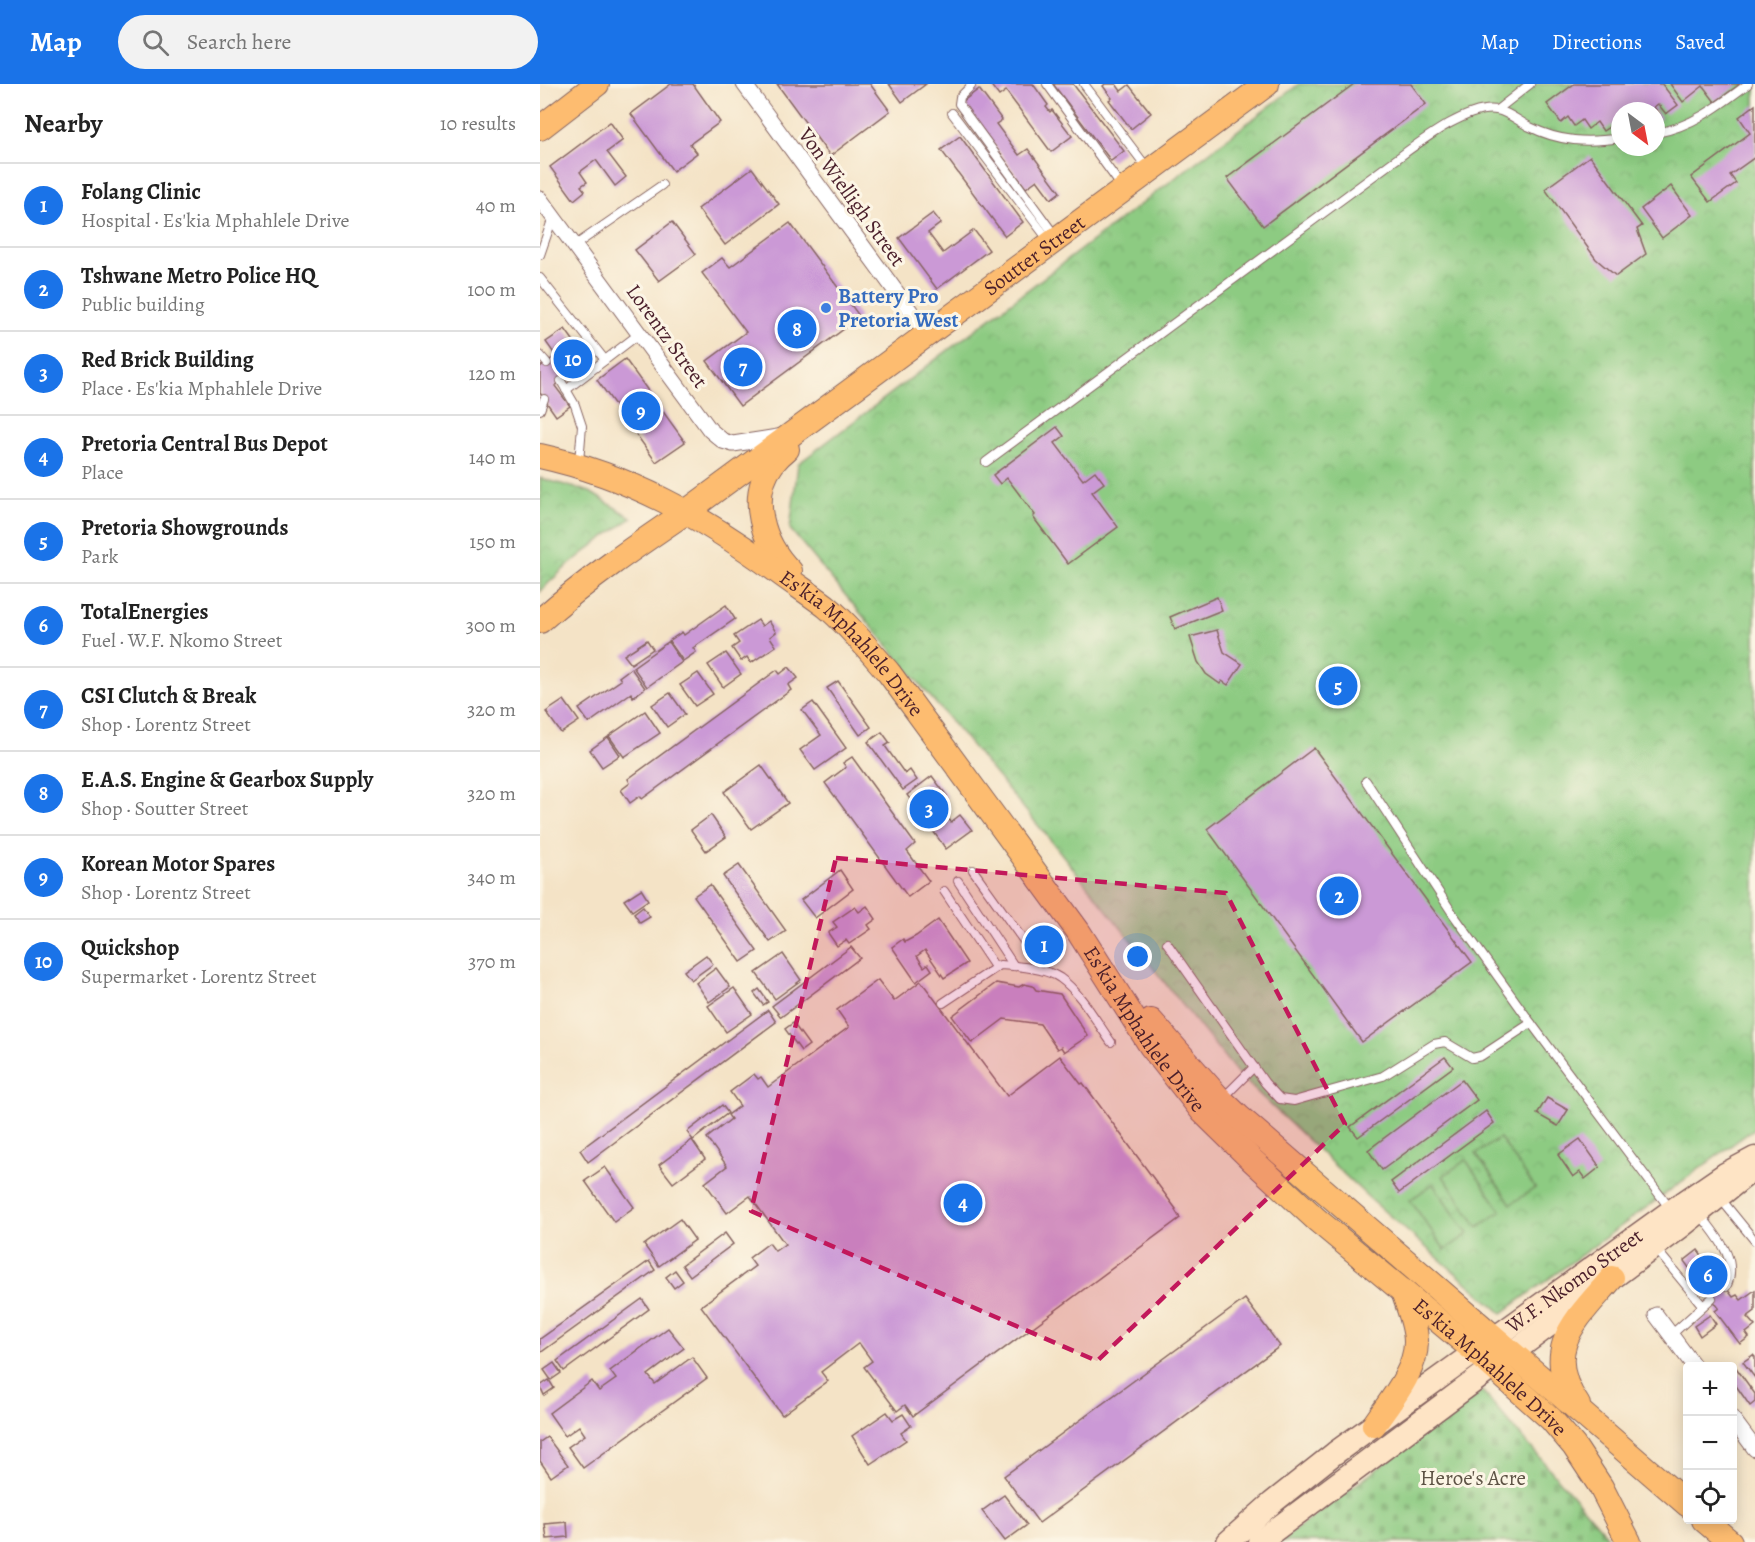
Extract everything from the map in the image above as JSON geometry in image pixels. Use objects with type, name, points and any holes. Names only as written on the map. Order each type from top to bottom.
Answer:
[{"type":"main road","points":[[540,128],[597,84]]},
{"type":"main road","name":"Soutter Street","points":[[540,621],[608,564],[686,512],[1267,84]]},
{"type":"main road","points":[[826,607],[787,569],[776,553],[761,522],[760,502],[763,482],[773,462],[835,402]]},
{"type":"main road","name":"Es'kia Mphahlele Drive","points":[[540,456],[578,464],[628,482],[686,512],[725,535],[826,607],[854,633],[889,673],[1078,931],[1133,1020],[1203,1112],[1309,1212],[1402,1292],[1494,1352],[1574,1446],[1601,1487],[1629,1542]]},
{"type":"main road","points":[[1078,931],[1162,1035],[1221,1100],[1494,1352],[1589,1420],[1683,1501]]},
{"type":"main road","name":"W.F. Nkomo Street","points":[[1228,1542],[1272,1503],[1374,1425],[1612,1278],[1654,1246],[1725,1174],[1755,1158]]},
{"type":"main road","name":"W.F. Nkomo Street","points":[[1258,1542],[1494,1352],[1684,1217],[1720,1197],[1755,1167]]},
{"type":"main road","points":[[1589,1420],[1568,1389],[1561,1357],[1565,1339],[1575,1322],[1612,1278]]},
{"type":"main road","points":[[1374,1425],[1397,1392],[1415,1353],[1416,1339],[1412,1319],[1402,1292]]},
{"type":"main road","points":[[1709,1524],[1731,1542]]},
{"type":"street","name":"Von Wielligh Street","points":[[744,84],[927,334]]},
{"type":"street","name":"Lorentz Street","points":[[540,199],[717,437],[733,444],[790,435]]},
{"type":"street","points":[[1656,1315],[1691,1362]]},
{"type":"street","points":[[1737,1425],[1755,1449]]},
{"type":"lane","points":[[1047,84],[1124,189]]},
{"type":"lane","points":[[1084,84],[1149,171]]},
{"type":"lane","points":[[1497,110],[1530,84]]},
{"type":"lane","points":[[1665,130],[1691,122],[1709,113],[1748,84]]},
{"type":"lane","points":[[970,86],[960,97],[959,104],[1054,241]]},
{"type":"lane","points":[[986,462],[1427,138],[1463,116],[1475,112],[1497,110],[1545,135],[1567,141],[1585,142],[1611,139]]},
{"type":"lane","points":[[952,113],[1054,241]]},
{"type":"lane","points":[[574,246],[662,185]]},
{"type":"lane","points":[[540,255],[553,217]]},
{"type":"lane","points":[[540,278],[605,360]]},
{"type":"lane","points":[[566,390],[639,334]]},
{"type":"lane","points":[[540,355],[547,363]]},
{"type":"lane","points":[[561,381],[575,405],[582,426],[578,464]]},
{"type":"lane","points":[[540,410],[544,399]]},
{"type":"lane","points":[[1366,782],[1453,914],[1531,1023],[1684,1217],[1721,1243],[1732,1269],[1726,1287]]},
{"type":"lane","points":[[973,870],[1031,951]]},
{"type":"lane","points":[[958,881],[1014,966]]},
{"type":"lane","points":[[944,891],[995,967]]},
{"type":"lane","points":[[1167,943],[1265,1083],[1280,1099],[1294,1101],[1383,1076],[1434,1044],[1445,1042],[1472,1058],[1481,1056],[1531,1023]]},
{"type":"lane","points":[[943,1003],[1000,965],[1049,973],[1072,989],[1111,1042]]},
{"type":"lane","points":[[1221,1100],[1254,1067]]},
{"type":"lane","points":[[1720,1197],[1755,1239]]},
{"type":"lane","points":[[1654,1246],[1703,1306]]},
{"type":"lane","points":[[1671,1335],[1712,1298]]},
{"type":"highlighted area","points":[[836,858],[1226,893],[1345,1124],[1097,1361],[751,1211]]},
{"type":"green space","points":[[1299,84],[1755,84],[1755,1128],[1502,1313],[1369,1198],[1238,1074],[1052,842],[790,529],[798,464]]},
{"type":"green space","points":[[540,478],[590,492],[632,518],[572,562],[540,592]]},
{"type":"green space","points":[[1500,1138],[1535,1188],[1511,1204],[1476,1154]]},
{"type":"green space","points":[[1466,1160],[1501,1211],[1478,1227],[1443,1176]]},
{"type":"green space","points":[[1433,1184],[1468,1234],[1445,1250],[1410,1200]]},
{"type":"green space","name":"Heroe's Acre","points":[[1482,1391],[1606,1534],[1609,1542],[1279,1542]]},
{"type":"building","points":[[671,84],[693,84],[720,122],[690,144],[697,153],[673,171],[631,114]]},
{"type":"building","points":[[777,84],[870,84],[890,111],[830,156]]},
{"type":"building","points":[[889,84],[926,84],[902,102]]},
{"type":"building","points":[[990,84],[1033,84],[1048,105],[1046,107],[1050,112],[1052,110],[1072,136],[1051,152],[1006,91],[999,96]]},
{"type":"building","points":[[1053,84],[1073,84],[1124,151],[1111,161]]},
{"type":"building","points":[[1116,84],[1121,91],[1129,85],[1151,113],[1131,129],[1109,100],[1112,98],[1103,86]]},
{"type":"building","points":[[1354,84],[1411,84],[1426,104],[1263,226],[1227,178]]},
{"type":"building","points":[[1574,84],[1662,84],[1678,105],[1666,114],[1665,102],[1611,102],[1611,126],[1603,131],[1597,122],[1588,129],[1582,120],[1574,126],[1568,117],[1561,123],[1547,104]]},
{"type":"building","points":[[1670,84],[1740,84],[1715,102],[1703,86],[1683,102]]},
{"type":"building","points":[[979,89],[1002,120],[996,124],[1019,155],[1028,149],[1060,192],[1051,199],[1037,180],[1026,188],[962,102]]},
{"type":"building","points":[[1755,105],[1755,157],[1730,175],[1736,183],[1710,202],[1691,177],[1750,133],[1739,117]]},
{"type":"building","points":[[610,122],[623,140],[607,152],[626,177],[615,186],[596,160],[580,172],[587,182],[581,186],[585,191],[574,200],[550,167]]},
{"type":"building","points":[[960,136],[1023,222],[1005,236],[941,150]]},
{"type":"building","points":[[1590,156],[1642,226],[1637,229],[1646,254],[1616,276],[1596,259],[1545,189]]},
{"type":"building","points":[[752,168],[779,204],[725,245],[698,209]]},
{"type":"building","points":[[1671,186],[1692,215],[1662,238],[1641,209]]},
{"type":"building","points":[[933,213],[941,223],[928,233],[943,253],[974,230],[989,250],[937,289],[899,238]]},
{"type":"building","points":[[672,222],[696,254],[659,281],[635,250]]},
{"type":"building","points":[[790,223],[860,317],[740,406],[707,361],[746,332],[702,273],[722,258],[730,267]]},
{"type":"building","points":[[565,329],[589,362],[555,386],[570,406],[556,416],[540,393],[540,367],[556,356],[546,342]]},
{"type":"building","points":[[625,359],[685,442],[656,462],[597,380]]},
{"type":"building","points":[[1057,427],[1064,436],[1055,443],[1083,480],[1095,471],[1104,483],[1092,492],[1118,527],[1068,564],[1007,478],[1000,484],[993,475]]},
{"type":"building","points":[[1217,597],[1222,610],[1175,629],[1170,617]]},
{"type":"building","points":[[726,605],[735,619],[693,648],[696,652],[683,661],[669,641],[682,632],[684,635]]},
{"type":"building","points":[[758,620],[762,626],[769,621],[776,632],[770,637],[776,646],[751,663],[747,657],[741,661],[732,648],[739,643],[734,636]]},
{"type":"building","points":[[1217,630],[1224,652],[1242,664],[1228,685],[1222,681],[1220,684],[1206,674],[1198,662],[1190,637]]},
{"type":"building","points":[[647,640],[653,649],[631,664],[624,655]]},
{"type":"building","points":[[668,642],[682,662],[647,687],[633,667]]},
{"type":"building","points":[[726,653],[741,674],[723,687],[708,665]]},
{"type":"building","points":[[789,667],[798,678],[788,685],[791,690],[642,799],[640,796],[630,803],[621,790],[630,783],[628,779],[777,670],[780,674]]},
{"type":"building","points":[[631,668],[645,688],[633,697],[631,693],[589,723],[579,709],[621,680],[619,677]]},
{"type":"building","points":[[698,673],[713,694],[695,706],[680,685]]},
{"type":"building","points":[[838,681],[871,727],[860,735],[827,688]]},
{"type":"building","points":[[670,693],[685,714],[667,727],[652,705]]},
{"type":"building","points":[[564,700],[579,721],[561,733],[546,712]]},
{"type":"building","points":[[813,702],[846,748],[815,770],[800,750],[821,735],[802,710]]},
{"type":"building","points":[[645,711],[660,733],[624,757],[609,736]]},
{"type":"building","points":[[882,732],[890,743],[885,746],[905,774],[910,770],[917,780],[903,790],[868,742]]},
{"type":"building","points":[[608,737],[620,755],[602,767],[590,750]]},
{"type":"building","points":[[1314,748],[1472,962],[1362,1042],[1207,829]]},
{"type":"building","points":[[852,757],[915,844],[907,851],[929,881],[908,897],[825,783],[846,767],[843,763]]},
{"type":"building","points":[[761,765],[788,803],[751,829],[724,792]]},
{"type":"building","points":[[932,776],[947,796],[937,803],[951,822],[960,815],[972,830],[946,849],[907,795]]},
{"type":"building","points":[[711,815],[726,837],[706,851],[691,830]]},
{"type":"building","points":[[739,865],[786,931],[770,942],[723,876]]},
{"type":"building","points":[[840,870],[853,889],[815,918],[801,900]]},
{"type":"building","points":[[710,885],[757,951],[741,962],[694,896]]},
{"type":"building","points":[[641,889],[648,900],[632,911],[624,900]]},
{"type":"building","points":[[867,906],[876,919],[868,925],[871,929],[849,944],[846,940],[837,946],[828,933],[837,927],[833,922],[855,907],[859,912]]},
{"type":"building","points":[[643,907],[650,917],[640,923],[634,914]]},
{"type":"building","points":[[938,920],[967,963],[944,978],[925,950],[917,956],[924,967],[928,964],[932,970],[916,982],[892,947],[903,939],[905,942],[916,936]]},
{"type":"building","points":[[851,947],[860,958],[781,1017],[772,1006]]},
{"type":"building","points":[[783,954],[801,980],[775,999],[756,973]]},
{"type":"building","points":[[706,955],[713,964],[691,980],[684,971]]},
{"type":"building","points":[[716,968],[730,987],[709,1002],[696,983]]},
{"type":"building","points":[[878,980],[894,1001],[921,981],[1007,1096],[1060,1056],[1081,1084],[1083,1083],[1176,1209],[1180,1218],[913,1416],[905,1405],[897,1411],[864,1367],[872,1361],[859,1343],[821,1372],[828,1381],[782,1415],[701,1306],[755,1266],[749,1258],[769,1243],[775,1251],[785,1244],[750,1196],[727,1213],[705,1183],[727,1166],[707,1138],[731,1119],[728,1115],[740,1106],[730,1092],[754,1074],[758,1079],[761,1077],[768,1087],[849,1027],[837,1010]]},
{"type":"building","points":[[996,983],[1019,987],[1024,984],[1033,986],[1036,990],[1060,994],[1088,1036],[1064,1052],[1061,1047],[1057,1049],[1040,1024],[1004,1019],[972,1043],[952,1016]]},
{"type":"building","points":[[734,988],[752,1014],[726,1032],[708,1006]]},
{"type":"building","points":[[759,989],[768,1002],[763,1005],[754,993]]},
{"type":"building","points":[[768,1010],[776,1022],[588,1162],[580,1150]]},
{"type":"building","points":[[793,1023],[809,1045],[801,1051],[785,1029]]},
{"type":"building","points":[[1445,1057],[1453,1067],[1358,1137],[1350,1127]]},
{"type":"building","points":[[1462,1080],[1477,1100],[1382,1170],[1368,1150]]},
{"type":"building","points":[[1547,1098],[1568,1110],[1558,1126],[1537,1114]]},
{"type":"building","points":[[722,1105],[728,1113],[693,1140],[687,1132]]},
{"type":"building","points":[[1486,1111],[1494,1123],[1399,1193],[1391,1182]]},
{"type":"building","points":[[1580,1139],[1600,1167],[1585,1179],[1580,1172],[1573,1177],[1558,1155]]},
{"type":"building","points":[[692,1140],[705,1159],[673,1183],[659,1165]]},
{"type":"building","points":[[605,1167],[634,1207],[614,1222],[585,1181]]},
{"type":"building","points":[[680,1219],[695,1240],[659,1266],[644,1245]]},
{"type":"building","points":[[725,1233],[733,1244],[690,1276],[682,1265]]},
{"type":"building","points":[[1698,1250],[1733,1297],[1737,1295],[1741,1300],[1755,1290],[1755,1311],[1747,1317],[1755,1326],[1746,1333],[1749,1337],[1740,1344],[1715,1311],[1719,1308],[1684,1261]]},
{"type":"building","points":[[649,1261],[655,1270],[540,1353],[540,1339]]},
{"type":"building","points":[[675,1270],[683,1281],[674,1288],[666,1277]]},
{"type":"building","points":[[642,1299],[649,1309],[564,1371],[557,1361]]},
{"type":"building","points":[[1245,1299],[1280,1346],[1039,1523],[1004,1476]]},
{"type":"building","points":[[1710,1315],[1716,1324],[1700,1336],[1694,1326]]},
{"type":"building","points":[[668,1328],[684,1348],[648,1375],[655,1384],[692,1357],[707,1378],[583,1468],[568,1447],[585,1435],[579,1426],[565,1436],[549,1413],[592,1381],[599,1391],[616,1379],[610,1371]]},
{"type":"building","points":[[1753,1355],[1755,1357],[1755,1378],[1743,1362]]},
{"type":"building","points":[[554,1363],[561,1373],[551,1380],[544,1370]]},
{"type":"building","points":[[1737,1369],[1755,1394],[1755,1402],[1750,1406],[1737,1387]]},
{"type":"building","points":[[549,1380],[554,1388],[544,1395],[540,1386]]},
{"type":"building","points":[[887,1412],[893,1420],[903,1414],[911,1426],[901,1433],[906,1440],[870,1464],[852,1436]]},
{"type":"building","points":[[547,1437],[568,1465],[551,1477],[540,1461],[540,1442]]},
{"type":"building","points":[[1004,1495],[1027,1525],[1005,1541],[982,1511]]},
{"type":"building","points":[[567,1522],[568,1537],[547,1539],[545,1524]]},
{"type":"place","name":"Battery Pro Pretoria West","points":[[826,308]]},
{"type":"place","name":"E.A.S. Engine & Gearbox Supply","points":[[797,329]]},
{"type":"place","name":"Quickshop","points":[[573,359]]},
{"type":"place","name":"CSI Clutch & Break","points":[[743,367]]},
{"type":"place","name":"Korean Motor Spares","points":[[641,411]]},
{"type":"place","name":"Pretoria Showgrounds","points":[[1338,686]]},
{"type":"place","name":"Red Brick Building","points":[[929,809]]},
{"type":"place","name":"Tshwane Metro Police HQ","points":[[1339,896]]},
{"type":"place","name":"Folang Clinic","points":[[1044,945]]},
{"type":"place","name":"Pretoria Central Bus Depot","points":[[963,1203]]},
{"type":"place","name":"TotalEnergies","points":[[1708,1275]]}]
